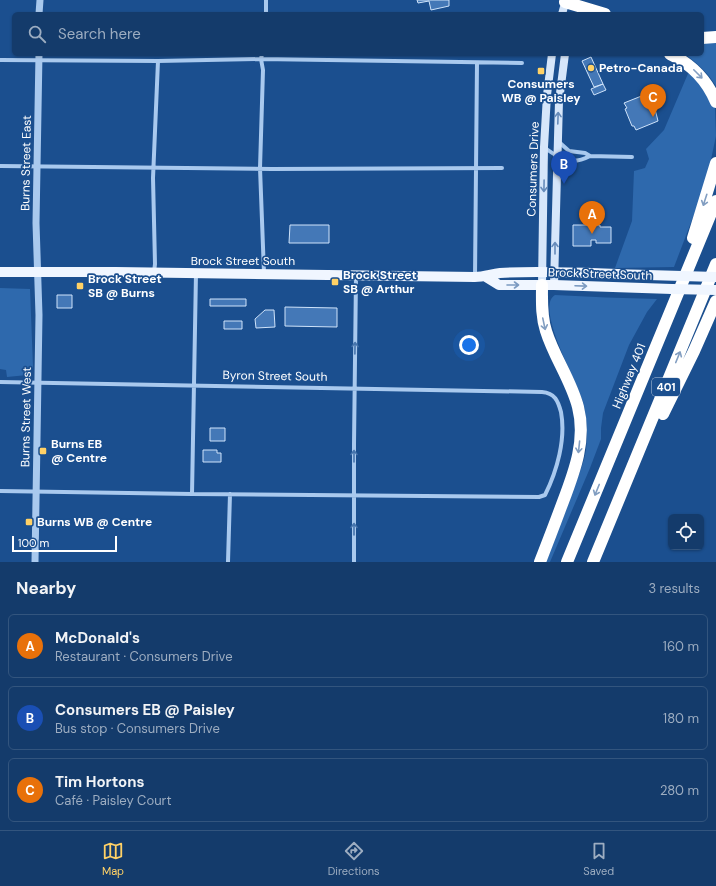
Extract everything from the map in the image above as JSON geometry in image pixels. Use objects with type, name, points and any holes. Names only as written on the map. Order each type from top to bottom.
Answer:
[{"type":"highway","points":[[566,1],[577,7],[597,12]]},
{"type":"highway","points":[[704,38],[716,37]]},
{"type":"highway","points":[[674,56],[683,61],[700,76],[712,92],[716,102]]},
{"type":"highway","points":[[622,428],[689,249],[716,163]]},
{"type":"highway","name":"Highway 401","points":[[567,562],[716,201]]},
{"type":"highway","name":"401","points":[[594,562],[716,264]]},
{"type":"highway","points":[[540,562],[576,466],[580,444],[578,407],[546,330],[542,308],[542,285]]},
{"type":"highway","points":[[603,562],[615,512],[694,351],[716,301]]},
{"type":"main road","points":[[563,12],[566,1]]},
{"type":"main road","name":"Consumers Drive","points":[[542,285],[544,147],[547,94],[552,56]]},
{"type":"main road","name":"Consumers Drive","points":[[554,285],[559,101],[565,56]]},
{"type":"main road","name":"Brock Street South","points":[[0,272],[480,277],[497,273],[542,272],[716,277]]},
{"type":"main road","name":"Brock Street South","points":[[480,277],[499,285],[554,285],[716,290]]},
{"type":"street","points":[[39,12],[40,0]]},
{"type":"street","points":[[266,0],[266,12]]},
{"type":"street","points":[[262,56],[263,70],[260,168],[264,274]]},
{"type":"street","points":[[0,60],[39,57],[158,61],[261,59],[522,63]]},
{"type":"street","name":"Burns Street East","points":[[38,272],[36,223],[39,57]]},
{"type":"street","points":[[154,273],[153,167],[158,61]]},
{"type":"street","points":[[477,63],[476,168],[480,277]]},
{"type":"street","points":[[558,140],[569,151],[590,156],[632,156]]},
{"type":"street","points":[[544,147],[557,157],[566,161],[582,160],[590,156]]},
{"type":"street","points":[[0,166],[272,169],[502,168]]},
{"type":"street","name":"Burns Street West","points":[[35,562],[38,272]]},
{"type":"street","points":[[192,494],[196,273]]},
{"type":"street","points":[[354,562],[356,275]]},
{"type":"street","name":"Byron Street South","points":[[0,382],[355,387],[542,392],[550,393],[557,398],[563,422],[563,434],[559,458],[545,495],[539,497],[354,495]]},
{"type":"street","points":[[0,491],[354,495]]},
{"type":"street","points":[[228,562],[230,494]]},
{"type":"shaded area","points":[[716,42],[716,86],[702,68],[688,56],[704,56],[704,43]]},
{"type":"shaded area","points":[[690,69],[715,108],[716,136],[706,183],[674,267],[615,268],[632,221],[634,171],[645,168],[649,159],[646,149],[664,130]]},
{"type":"shaded area","points":[[0,288],[30,289],[33,367],[27,375],[7,377],[6,370],[0,369]]},
{"type":"shaded area","points":[[555,295],[657,299],[647,312],[629,345],[603,413],[601,439],[590,468],[550,562],[546,562],[582,465],[586,450],[587,438],[583,402],[553,329],[550,314],[550,302]]},
{"type":"building","points":[[417,0],[449,0],[449,6],[431,10],[429,1],[418,3]]},
{"type":"building","name":"Petro-Canada","points":[[591,57],[603,84],[594,87],[582,61]]},
{"type":"building","points":[[603,84],[606,90],[594,95],[591,89]]},
{"type":"building","points":[[647,95],[649,99],[651,98],[658,121],[636,130],[634,126],[632,126],[624,103]]},
{"type":"building","points":[[290,225],[329,225],[329,243],[289,243]]},
{"type":"building","points":[[573,225],[600,225],[600,227],[611,227],[611,243],[596,243],[596,240],[591,240],[591,246],[573,246]]},
{"type":"building","points":[[57,295],[72,295],[72,308],[57,308]]},
{"type":"building","points":[[210,299],[246,299],[246,306],[210,306]]},
{"type":"building","points":[[285,307],[337,308],[337,327],[285,326]]},
{"type":"building","points":[[265,310],[274,310],[275,327],[256,328],[255,319]]},
{"type":"building","points":[[224,321],[242,321],[242,329],[224,329]]},
{"type":"building","points":[[210,428],[225,428],[225,441],[210,441]]},
{"type":"building","points":[[203,450],[217,450],[217,453],[221,453],[221,462],[203,462]]},
{"type":"place","name":"Petro-Canada","points":[[591,68]]},
{"type":"place","name":"Consumers WB @ Paisley","points":[[541,71]]},
{"type":"place","name":"Tim Hortons","points":[[653,117]]},
{"type":"place","name":"Consumers EB @ Paisley","points":[[564,184]]},
{"type":"place","name":"McDonald's","points":[[592,234]]},
{"type":"place","name":"Brock Street SB @ Arthur","points":[[335,282]]},
{"type":"place","name":"Brock Street SB @ Burns","points":[[80,286]]},
{"type":"place","name":"Burns EB @ Centre","points":[[43,451]]},
{"type":"place","name":"Burns WB @ Centre","points":[[29,522]]}]
